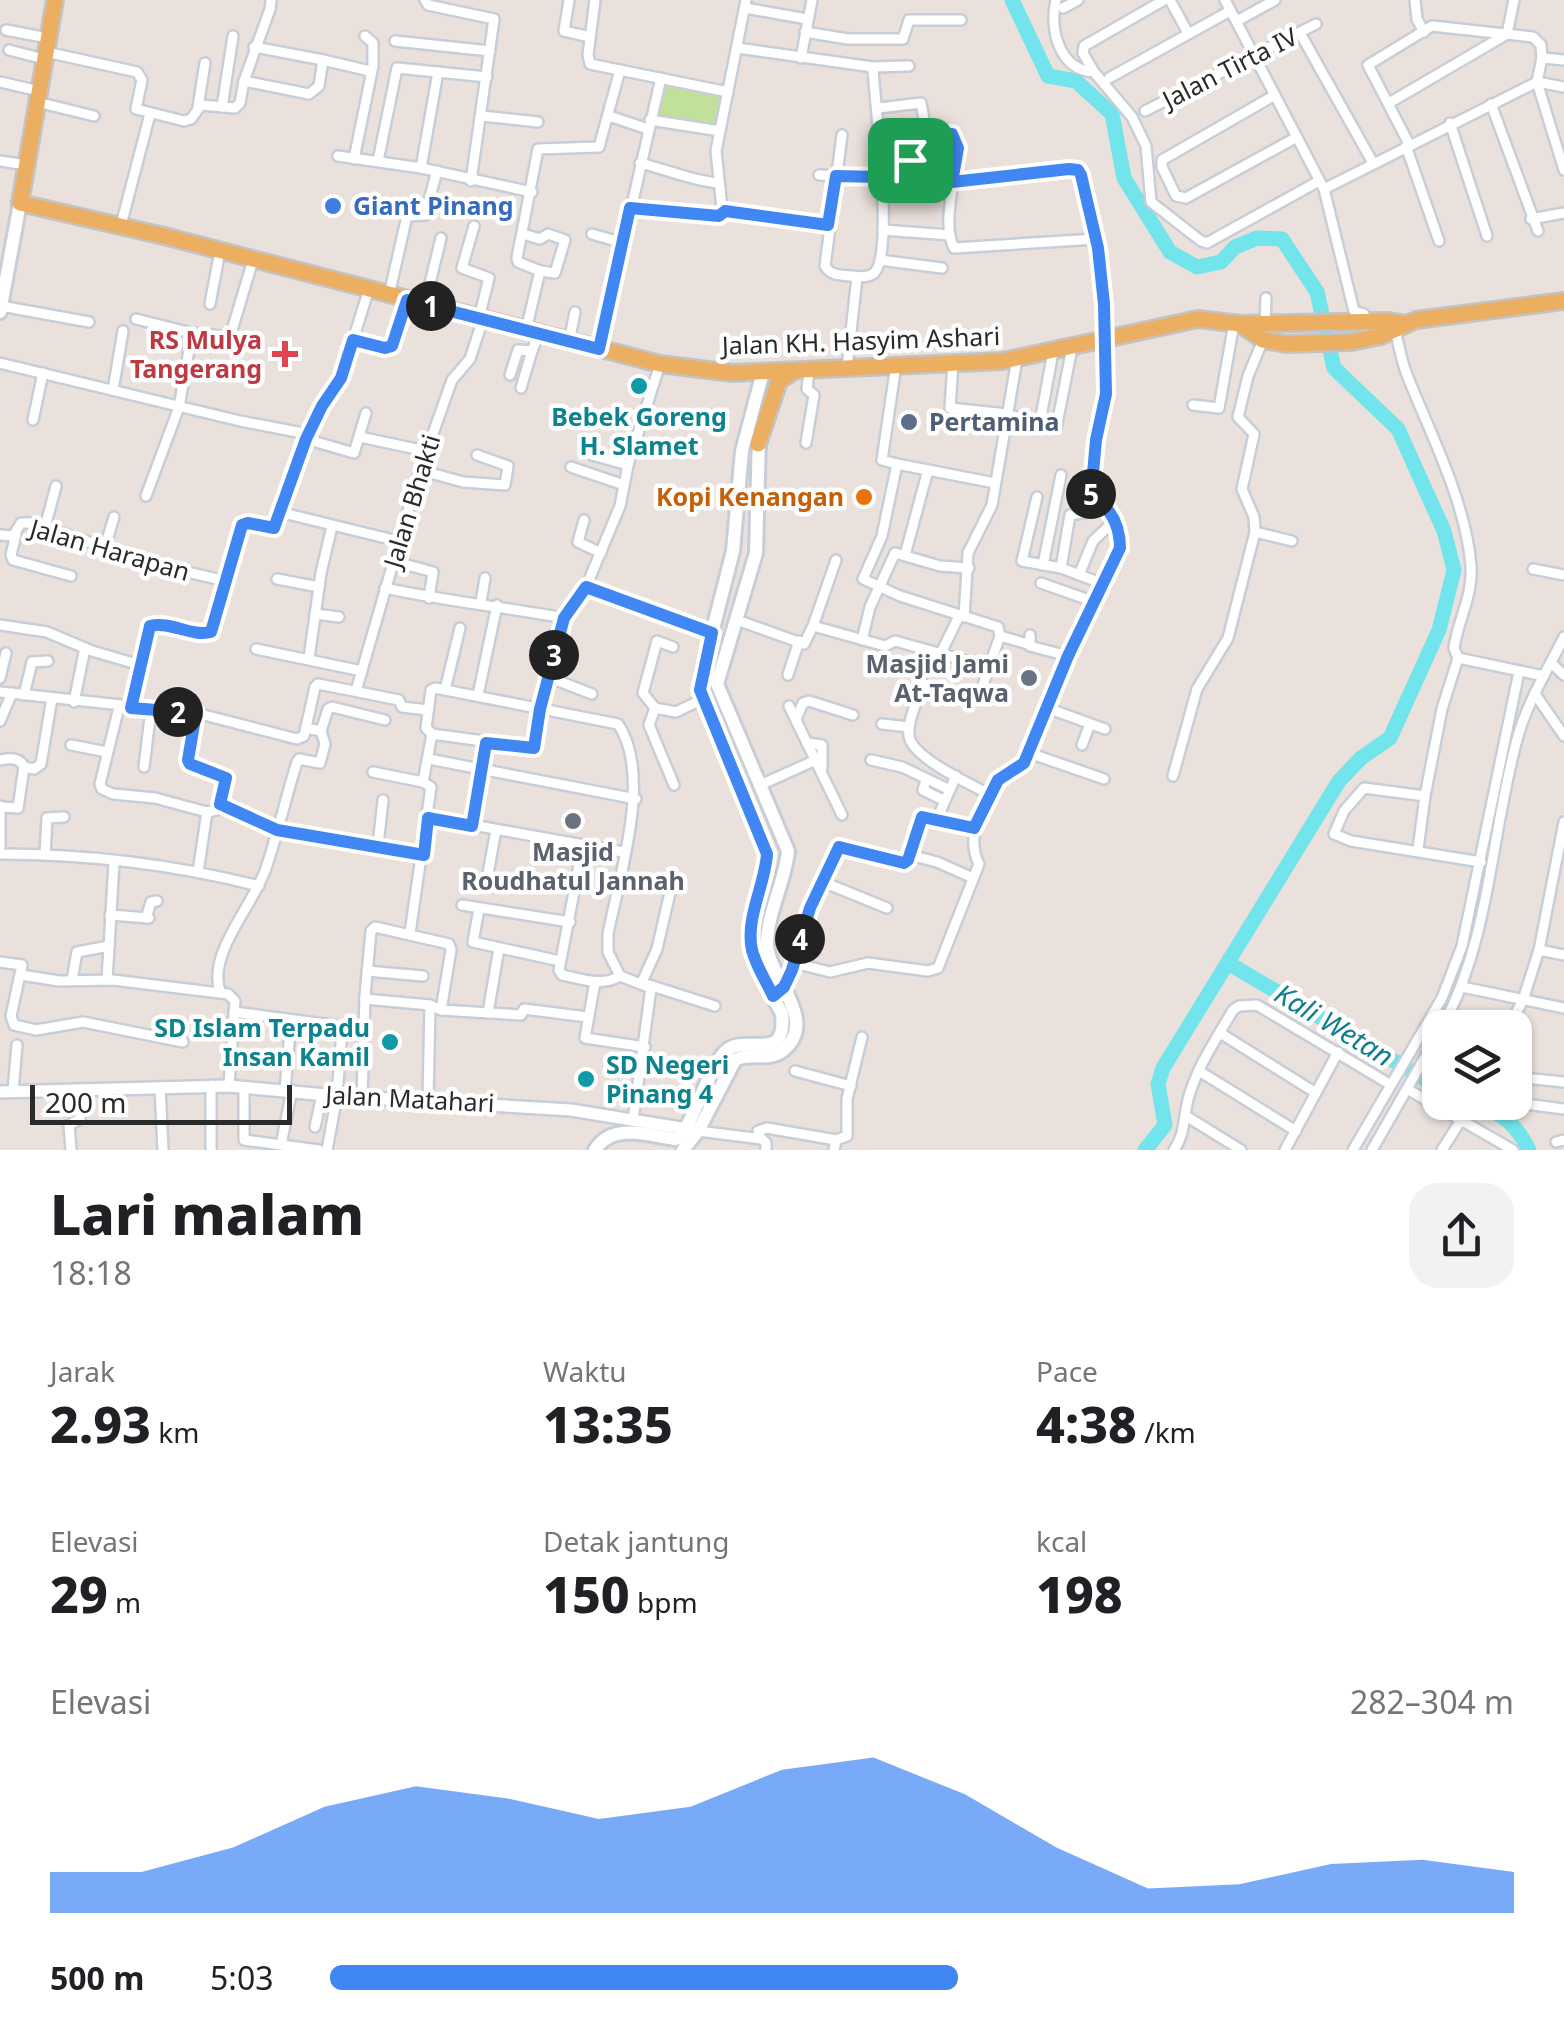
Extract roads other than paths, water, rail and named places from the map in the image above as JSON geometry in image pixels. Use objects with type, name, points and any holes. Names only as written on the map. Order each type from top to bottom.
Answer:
[{"type":"main road","points":[[1,309],[54,0]]},
{"type":"main road","name":"Jalan KH. Hasyim Ashari","points":[[20,203],[121,225],[569,342],[707,372],[804,371],[1018,359],[1198,319],[1237,323],[1302,344],[1352,342],[1380,336],[1406,324],[1564,301]]},
{"type":"main road","name":"Jalan KH. Hasyim Ashari","points":[[1264,332],[1302,324],[1406,324]]},
{"type":"main road","points":[[758,444],[778,380],[804,371]]},
{"type":"main road","points":[[768,372],[758,444],[756,553],[752,577],[717,684],[788,851],[767,940],[778,991]]},
{"type":"main road","points":[[683,1150],[735,1060],[742,1056],[774,1055],[790,1043],[796,1027],[796,1018],[752,949],[751,923],[766,878],[767,854],[703,699],[700,681],[733,551],[742,452],[768,372]]},
{"type":"main road","points":[[733,551],[744,557],[756,553]]},
{"type":"main road","points":[[728,572],[741,570],[752,577]]},
{"type":"main road","points":[[742,793],[760,785]]},
{"type":"main road","points":[[595,1150],[616,1132],[675,1138],[692,1130]]},
{"type":"street","points":[[198,107],[238,106],[271,0]]},
{"type":"street","points":[[425,0],[428,6],[494,19],[471,180]]},
{"type":"street","points":[[477,14],[480,0]]},
{"type":"street","points":[[569,0],[564,31],[590,38]]},
{"type":"street","points":[[595,0],[590,64],[728,92]]},
{"type":"street","points":[[801,58],[812,0]]},
{"type":"street","points":[[1078,0],[1060,4],[1052,29],[1069,63],[1083,72],[1094,72]]},
{"type":"street","points":[[1188,33],[1167,0],[1084,46],[1083,54],[1132,117],[1146,146],[1151,202],[1207,242],[1537,82],[1564,86]]},
{"type":"street","points":[[1224,0],[1321,185],[1354,311],[1406,316],[1403,363],[1464,527],[1471,566],[1469,601],[1454,648],[1458,658],[1442,708],[1418,849]]},
{"type":"street","points":[[1237,21],[1275,0]]},
{"type":"street","points":[[1415,0],[1417,20],[1424,32]]},
{"type":"street","points":[[1389,103],[1507,34],[1514,0]]},
{"type":"street","points":[[727,212],[717,183],[716,151],[746,4],[807,18]]},
{"type":"street","points":[[1109,78],[1230,10]]},
{"type":"street","points":[[805,32],[848,39],[903,39],[910,20],[961,20]]},
{"type":"street","name":"Jalan Tirta IV","points":[[1145,111],[1316,24]]},
{"type":"street","points":[[1439,241],[1408,145],[1368,65],[1432,26],[1537,39],[1542,58],[1537,82],[1564,170]]},
{"type":"street","points":[[6,30],[46,50],[138,72],[142,80],[136,109],[188,121],[198,107],[205,63]]},
{"type":"street","points":[[1300,33],[1373,164]]},
{"type":"street","points":[[222,106],[234,36]]},
{"type":"street","points":[[354,159],[373,43],[366,36]]},
{"type":"street","points":[[395,41],[490,51]]},
{"type":"street","points":[[254,46],[370,71]]},
{"type":"street","points":[[737,48],[873,67],[909,66]]},
{"type":"street","points":[[9,50],[46,50]]},
{"type":"street","points":[[1542,58],[1564,60]]},
{"type":"street","points":[[244,81],[309,94],[319,86],[323,60]]},
{"type":"street","points":[[842,135],[828,225],[827,271],[856,277],[874,273],[880,260],[883,230],[879,108],[873,67]]},
{"type":"street","points":[[378,161],[397,68],[487,77]]},
{"type":"street","points":[[522,234],[540,239],[548,234],[566,240],[554,274],[516,260],[538,149],[599,147],[620,70]]},
{"type":"street","points":[[422,168],[438,72]]},
{"type":"street","points":[[599,349],[661,78]]},
{"type":"street","points":[[0,82],[94,116]]},
{"type":"street","points":[[1275,95],[1162,160],[1176,196],[1186,198],[1297,136]]},
{"type":"street","points":[[879,108],[922,103],[927,136]]},
{"type":"street","points":[[1491,104],[1538,231]]},
{"type":"street","points":[[121,225],[150,114]]},
{"type":"street","points":[[482,116],[538,122]]},
{"type":"street","points":[[608,116],[720,131]]},
{"type":"street","points":[[1450,124],[1487,236]]},
{"type":"street","points":[[879,163],[909,161],[911,138],[955,134],[958,148],[950,235],[951,245],[956,248],[1096,240]]},
{"type":"street","points":[[338,156],[422,168],[532,192]]},
{"type":"street","points":[[0,161],[26,165]]},
{"type":"street","points":[[640,163],[673,170],[688,180],[717,183]]},
{"type":"street","points":[[952,182],[1078,170],[1084,183],[1103,275],[1106,394],[1088,512],[1070,516],[1061,568]]},
{"type":"street","points":[[389,295],[408,216],[425,215],[437,171]]},
{"type":"street","points":[[818,175],[880,177]]},
{"type":"street","points":[[630,208],[719,216],[727,212],[828,225]]},
{"type":"street","points":[[1531,220],[1564,213]]},
{"type":"street","name":"Jalan Bhakti","points":[[356,692],[426,452],[452,380],[470,359],[481,318],[489,278],[462,268],[474,226]]},
{"type":"street","points":[[883,230],[950,235]]},
{"type":"street","points":[[592,234],[623,243]]},
{"type":"street","points":[[425,304],[441,238]]},
{"type":"street","points":[[210,304],[220,251]]},
{"type":"street","points":[[136,319],[192,333],[230,337],[252,260]]},
{"type":"street","points":[[880,260],[942,268]]},
{"type":"street","points":[[521,388],[532,350],[540,270]]},
{"type":"street","points":[[848,368],[856,277]]},
{"type":"street","points":[[131,708],[150,626],[211,632],[242,525],[273,529],[307,436],[341,378],[369,289]]},
{"type":"street","points":[[1173,776],[1196,689],[1225,646],[1255,532],[1254,517],[1242,490],[1254,434],[1238,417],[1264,332],[1266,298]]},
{"type":"street","points":[[353,340],[385,348],[392,346],[407,300]]},
{"type":"street","points":[[1,309],[89,322]]},
{"type":"street","points":[[569,342],[575,312]]},
{"type":"street","points":[[1193,405],[1219,408],[1237,323]]},
{"type":"street","points":[[113,390],[122,331]]},
{"type":"street","points":[[146,496],[179,407],[192,333]]},
{"type":"street","points":[[952,363],[948,407],[1006,414],[1052,429],[1058,425],[1072,348]]},
{"type":"street","points":[[510,375],[519,349],[532,350]]},
{"type":"street","points":[[1040,422],[1053,352]]},
{"type":"street","points":[[940,653],[962,616],[968,554],[990,513],[1018,359]]},
{"type":"street","points":[[0,362],[307,436],[351,453],[356,451],[366,413]]},
{"type":"street","points":[[660,364],[601,553],[586,587],[564,618],[540,709],[534,748],[432,734],[426,728],[432,688],[478,695],[540,709],[618,724],[624,732],[636,799],[607,945],[610,962],[620,976],[715,1006]]},
{"type":"street","points":[[896,366],[882,460],[995,483]]},
{"type":"street","points":[[804,371],[807,389],[814,395],[806,444]]},
{"type":"street","points":[[32,420],[43,373]]},
{"type":"street","points":[[360,437],[426,452]]},
{"type":"street","points":[[420,470],[463,482],[505,484],[509,468],[477,455]]},
{"type":"street","points":[[592,456],[628,465]]},
{"type":"street","points":[[898,464],[885,524],[863,577],[878,587],[998,628],[1000,636],[979,697]]},
{"type":"street","points":[[571,467],[624,485]]},
{"type":"street","points":[[904,555],[928,470]]},
{"type":"street","points":[[1044,565],[1061,476]]},
{"type":"street","points":[[45,527],[56,486]]},
{"type":"street","points":[[794,962],[824,972],[868,963],[934,972],[948,947],[979,864],[972,846],[974,828],[999,778],[1018,769],[1029,752],[1100,583],[1120,548],[1108,508],[1091,495]]},
{"type":"street","points":[[1037,497],[1020,560],[1061,568],[1100,583]]},
{"type":"street","points":[[279,512],[398,541]]},
{"type":"street","points":[[105,546],[114,517]]},
{"type":"street","points":[[584,520],[578,542],[601,553]]},
{"type":"street","points":[[1079,574],[1093,541],[1114,521]]},
{"type":"street","name":"Jalan Harapan","points":[[0,536],[16,534],[24,522],[170,568],[226,581]]},
{"type":"street","points":[[310,658],[332,526]]},
{"type":"street","points":[[1255,532],[1292,541]]},
{"type":"street","points":[[16,534],[11,556],[14,560],[71,576]]},
{"type":"street","points":[[862,640],[865,619],[893,555],[969,568]]},
{"type":"street","points":[[737,620],[807,642],[836,560]]},
{"type":"street","points":[[392,561],[433,572],[429,598]]},
{"type":"street","points":[[1532,569],[1564,574]]},
{"type":"street","points":[[481,602],[485,578]]},
{"type":"street","points":[[277,579],[319,587]]},
{"type":"street","points":[[1041,582],[1092,601]]},
{"type":"street","points":[[586,587],[712,633]]},
{"type":"street","points":[[385,588],[564,618]]},
{"type":"street","points":[[478,695],[497,605]]},
{"type":"street","points":[[315,614],[338,617]]},
{"type":"street","points":[[0,625],[47,632],[140,665]]},
{"type":"street","points":[[814,626],[884,646],[895,640],[989,667]]},
{"type":"street","points":[[445,690],[460,628]]},
{"type":"street","points":[[1000,636],[1029,640],[1068,656]]},
{"type":"street","points":[[1450,1010],[1477,944],[1518,735],[1564,638]]},
{"type":"street","points":[[788,675],[799,641]]},
{"type":"street","points":[[674,647],[657,642],[643,693],[655,708],[676,712],[703,699]]},
{"type":"street","points":[[74,702],[85,648]]},
{"type":"street","points":[[256,649],[362,671]]},
{"type":"street","points":[[0,678],[6,653]]},
{"type":"street","points":[[1458,658],[1544,676]]},
{"type":"street","points":[[0,720],[18,694],[32,662],[48,661]]},
{"type":"street","points":[[1552,663],[1564,675]]},
{"type":"street","points":[[1354,1150],[1442,998],[1462,946],[1519,672]]},
{"type":"street","points":[[548,677],[592,694]]},
{"type":"street","points":[[902,768],[912,745],[910,727],[924,683]]},
{"type":"street","points":[[0,692],[196,713],[296,739],[304,736],[316,685],[400,700],[402,707],[428,710]]},
{"type":"street","points":[[1535,694],[1564,736]]},
{"type":"street","points":[[24,767],[34,769],[41,764],[52,698]]},
{"type":"street","points":[[796,719],[803,703],[808,702],[853,715]]},
{"type":"street","points":[[790,706],[842,814]]},
{"type":"street","points":[[119,707],[100,784],[106,792],[156,798],[216,812],[226,778],[188,760],[196,713]]},
{"type":"street","points":[[220,991],[218,979],[226,948],[259,886],[296,762],[299,759],[320,763],[326,744],[321,731],[328,708],[385,720]]},
{"type":"street","points":[[655,708],[649,725],[674,785]]},
{"type":"street","points":[[1046,708],[1105,729]]},
{"type":"street","points":[[144,768],[150,709]]},
{"type":"street","points":[[882,724],[910,727]]},
{"type":"street","points":[[1086,744],[1090,724]]},
{"type":"street","points":[[306,728],[321,731]]},
{"type":"street","points":[[1507,731],[1518,735]]},
{"type":"street","points":[[423,782],[432,734]]},
{"type":"street","points":[[472,826],[486,743]]},
{"type":"street","points":[[808,743],[822,745],[822,773]]},
{"type":"street","points":[[912,745],[990,794]]},
{"type":"street","points":[[71,746],[108,752]]},
{"type":"street","points":[[1029,752],[1104,779]]},
{"type":"street","points":[[0,760],[8,757],[24,767],[18,808],[0,807],[0,851],[198,872],[259,886]]},
{"type":"street","points":[[429,759],[636,799]]},
{"type":"street","points":[[760,785],[816,760]]},
{"type":"street","points":[[871,760],[902,768],[926,780],[923,790],[945,795]]},
{"type":"street","points":[[373,772],[431,787],[410,933]]},
{"type":"street","points":[[938,819],[956,776]]},
{"type":"street","points":[[1425,796],[1364,788],[1344,811],[1334,834],[1481,862]]},
{"type":"street","points":[[378,844],[383,800]]},
{"type":"street","points":[[220,804],[277,829],[424,855]]},
{"type":"street","points":[[198,872],[207,812]]},
{"type":"street","points":[[778,991],[794,962],[810,908],[839,847],[904,863],[924,816],[974,828]]},
{"type":"street","points":[[45,854],[47,818],[64,817]]},
{"type":"street","points":[[428,818],[623,852]]},
{"type":"street","points":[[1518,1010],[1539,950],[1561,854],[1564,822]]},
{"type":"street","points":[[487,878],[496,830]]},
{"type":"street","points":[[583,845],[558,970],[562,975],[595,982],[620,976]]},
{"type":"street","points":[[910,856],[921,856],[973,878]]},
{"type":"street","points":[[107,980],[114,862]]},
{"type":"street","points":[[824,882],[886,908]]},
{"type":"street","points":[[634,1120],[645,1047],[646,983],[672,884]]},
{"type":"street","points":[[110,915],[147,918],[147,908],[157,900]]},
{"type":"street","points":[[1548,902],[1564,906]]},
{"type":"street","points":[[462,905],[570,922]]},
{"type":"street","points":[[479,908],[474,942],[560,961]]},
{"type":"street","points":[[362,1098],[365,999],[374,927],[450,946],[441,1010]]},
{"type":"street","points":[[72,980],[76,952],[109,946]]},
{"type":"street","points":[[488,1012],[499,948]]},
{"type":"street","points":[[1539,950],[1564,955]]},
{"type":"street","points":[[0,962],[22,965],[11,1016],[14,1025],[36,1030],[83,1022],[183,1042]]},
{"type":"street","points":[[367,971],[423,976]]},
{"type":"street","points":[[21,975],[220,991],[235,1001],[228,1086]]},
{"type":"street","points":[[595,982],[585,1038],[645,1047]]},
{"type":"street","points":[[1462,987],[1564,1008]]},
{"type":"street","points":[[365,999],[430,1004],[441,1010],[521,1015],[524,1009],[587,1018]]},
{"type":"street","points":[[428,1100],[430,1004]]},
{"type":"street","points":[[1174,1150],[1180,1142],[1198,1071],[1233,1010],[1251,1004],[1393,1082]]},
{"type":"street","points":[[234,1012],[333,1025]]},
{"type":"street","points":[[281,1145],[289,1090],[292,1020]]},
{"type":"street","points":[[1220,1033],[1316,1093]]},
{"type":"street","points":[[760,1139],[758,1131],[768,1128],[835,1145],[847,1136],[846,1108],[862,1037]]},
{"type":"street","points":[[327,1150],[341,1044]]},
{"type":"street","points":[[6,1092],[17,1045]]},
{"type":"street","points":[[1285,1150],[1338,1052]]},
{"type":"street","points":[[1372,1150],[1421,1065]]},
{"type":"street","points":[[795,1070],[852,1086]]},
{"type":"street","points":[[1198,1071],[1296,1131]]},
{"type":"street","points":[[1532,1079],[1564,1082]]},
{"type":"street","points":[[160,1086],[164,1150]]},
{"type":"street","points":[[211,1086],[211,1150]]},
{"type":"street","name":"Jalan Matahari","points":[[6,1092],[228,1086],[570,1110],[692,1130]]},
{"type":"street","points":[[1409,1086],[1422,1095]]},
{"type":"street","points":[[244,1087],[244,1140],[318,1150]]},
{"type":"street","points":[[70,1150],[70,1124],[80,1119],[81,1089]]},
{"type":"street","points":[[315,1128],[322,1095]]},
{"type":"street","points":[[1384,1097],[1398,1104]]},
{"type":"street","points":[[1532,1105],[1564,1109]]},
{"type":"street","points":[[1186,1116],[1241,1150]]},
{"type":"street","points":[[1442,1150],[1460,1120],[1513,1150]]},
{"type":"street","points":[[692,1130],[760,1139],[766,1150]]},
{"type":"waterway","points":[[1012,0],[1048,76],[1076,81],[1112,114],[1124,178],[1170,252],[1197,267],[1221,262],[1235,247],[1257,238],[1282,239],[1317,292],[1334,368],[1398,429],[1444,531],[1454,570],[1439,630],[1390,738],[1361,758],[1339,781],[1163,1068],[1158,1084],[1165,1125],[1145,1150]]},
{"type":"waterway","name":"Kali Wetan","points":[[1228,963],[1422,1077]]},
{"type":"waterway","name":"Kali Wetan","points":[[1506,1120],[1529,1150]]},
{"type":"place","name":"Giant Pinang","points":[[333,206]]},
{"type":"place","name":"RS Mulya Tangerang","points":[[285,354]]},
{"type":"place","name":"Bebek Goreng H. Slamet","points":[[639,386]]},
{"type":"place","name":"Pertamina","points":[[909,422]]},
{"type":"place","name":"Kopi Kenangan","points":[[864,497]]},
{"type":"place","name":"Masjid Jami At-Taqwa","points":[[1029,678]]},
{"type":"place","name":"Masjid Roudhatul Jannah","points":[[573,821]]},
{"type":"place","name":"SD Islam Terpadu Insan Kamil","points":[[390,1042]]},
{"type":"place","name":"SD Negeri Pinang 4","points":[[586,1079]]}]
